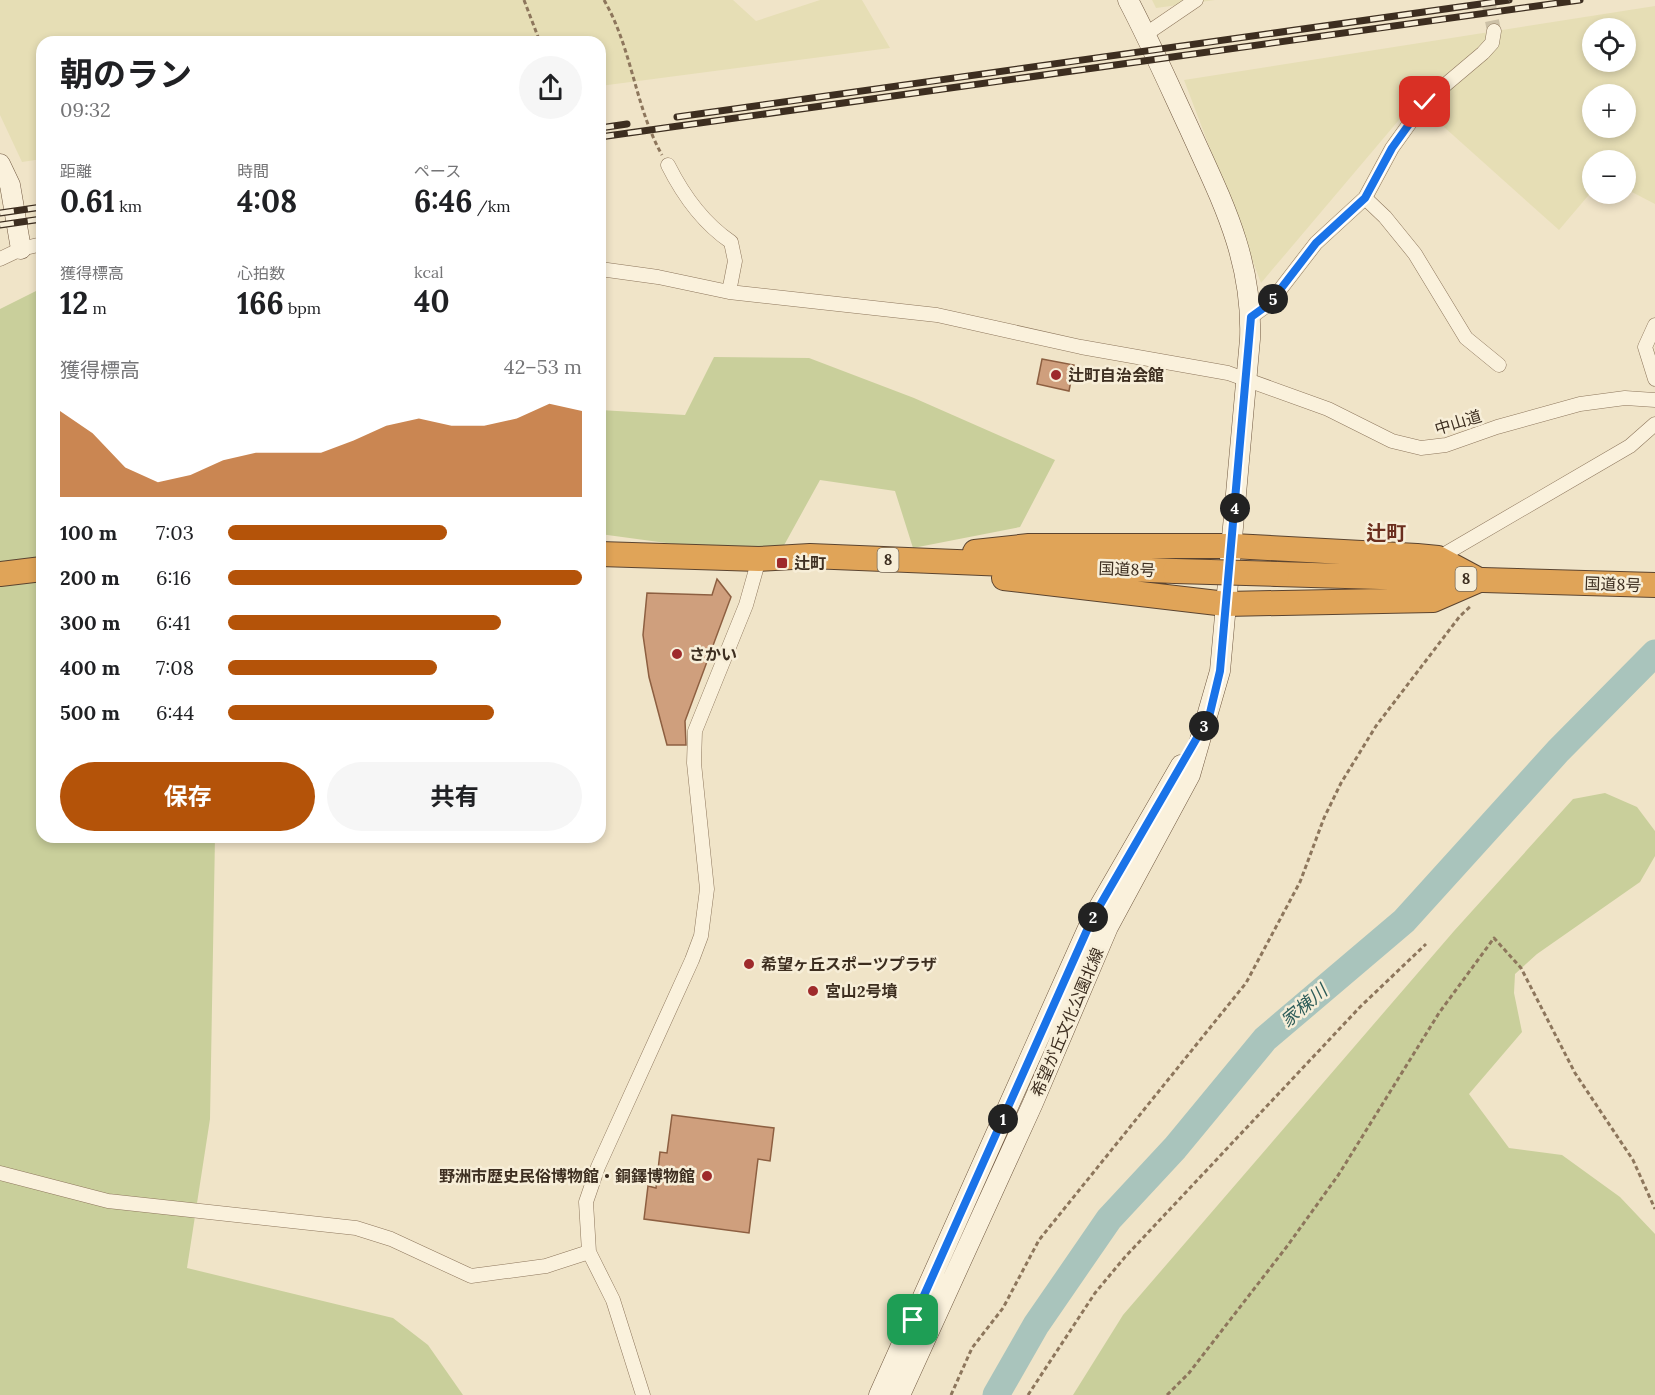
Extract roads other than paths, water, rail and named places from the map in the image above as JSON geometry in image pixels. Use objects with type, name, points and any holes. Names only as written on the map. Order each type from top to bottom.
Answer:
[{"type":"highway","points":[[936,562],[978,551],[1029,546],[1233,546],[1438,558],[1477,591]]},
{"type":"highway","name":"国道8号","points":[[606,554],[759,559],[810,556],[1277,573],[1477,591],[1655,585]]},
{"type":"highway","points":[[936,562],[1012,580],[1226,604],[1433,600],[1477,591]]},
{"type":"highway","points":[[0,574],[36,570]]},
{"type":"main road","name":"希望が丘文化公園北線","points":[[900,1395],[1033,1102],[1108,927],[1190,775],[1209,717],[1220,671],[1233,546],[1251,317],[1243,258],[1228,215],[1146,34],[1128,0]]},
{"type":"main road","points":[[0,164],[10,185],[21,249]]},
{"type":"main road","name":"希望が丘文化公園北線","points":[[879,1395],[1092,919],[1209,717]]},
{"type":"street","points":[[1146,34],[1196,0]]},
{"type":"street","points":[[1251,317],[1269,304],[1316,243],[1365,198],[1392,148],[1425,102],[1483,53],[1492,43],[1494,31]]},
{"type":"street","points":[[668,165],[679,188],[709,227],[731,242],[735,261],[729,292]]},
{"type":"street","points":[[1365,198],[1385,217],[1415,254],[1466,338],[1499,365]]},
{"type":"street","points":[[0,259],[21,249],[36,245]]},
{"type":"street","name":"中山道","points":[[606,270],[658,277],[729,292],[937,315],[1081,347],[1175,362],[1245,379],[1328,410],[1392,441],[1421,448],[1446,445],[1497,427],[1580,404],[1625,398],[1655,400]]},
{"type":"street","points":[[1655,325],[1645,347],[1655,379]]},
{"type":"street","points":[[1438,558],[1630,446],[1655,424]]},
{"type":"street","points":[[643,1395],[613,1300],[589,1252],[586,1202],[598,1167],[701,936],[707,889],[694,763],[695,731],[746,605],[759,559]]},
{"type":"street","points":[[0,1173],[108,1201],[356,1228],[391,1239],[471,1276],[546,1266],[589,1252]]},
{"type":"waterway","name":"家棟川","points":[[996,1395],[1036,1325],[1109,1219],[1175,1148],[1265,1039],[1404,921],[1558,751],[1655,653]]},
{"type":"tunnel","points":[[1488,0],[1494,31]]},
{"type":"railway","points":[[677,117],[1509,0]]},
{"type":"railway","points":[[606,136],[1580,0]]},
{"type":"railway","points":[[606,127],[627,124]]},
{"type":"railway","points":[[0,213],[36,208]]},
{"type":"railway","points":[[0,225],[36,220]]},
{"type":"place","name":"辻町自治会館","points":[[1056,375]]},
{"type":"place","name":"辻町","points":[[782,563]]},
{"type":"place","name":"さかい","points":[[677,654]]},
{"type":"place","name":"希望ヶ丘スポーツプラザ","points":[[749,964]]},
{"type":"place","name":"宮山2号墳","points":[[813,991]]},
{"type":"place","name":"野洲市歴史民俗博物館・銅鐸博物館","points":[[707,1176]]},
{"type":"district","name":"辻町","points":[[1386,533]]}]
